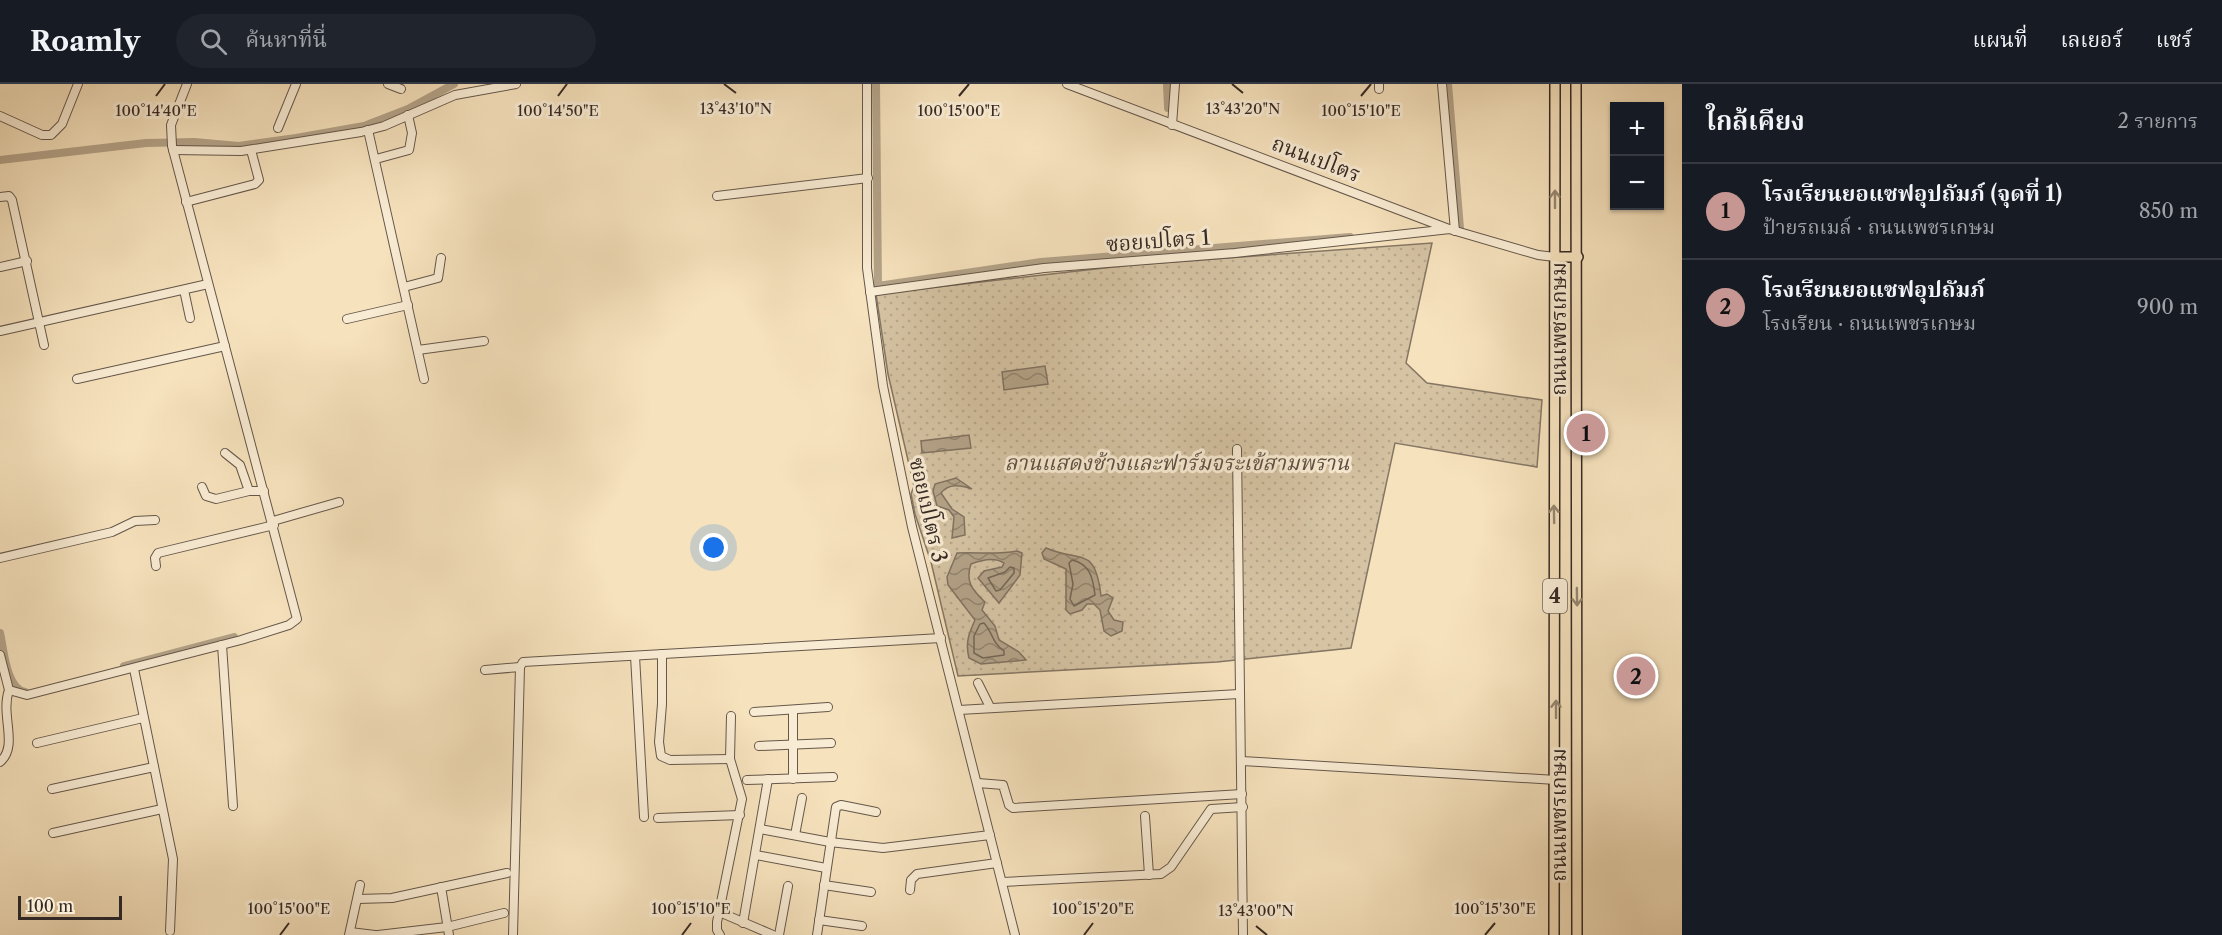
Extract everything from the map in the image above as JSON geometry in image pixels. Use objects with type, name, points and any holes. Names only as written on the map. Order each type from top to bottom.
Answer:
[{"type":"main road","name":"ถนนเพชรเกษม","points":[[1554,935],[1556,780],[1555,84]]},
{"type":"main road","name":"ถนนเพชรเกษม","points":[[1576,84],[1577,935]]},
{"type":"main road","points":[[1555,257],[1578,257]]},
{"type":"street","points":[[0,116],[42,135],[51,135],[62,124],[78,84]]},
{"type":"street","points":[[9,690],[27,695],[134,669],[289,625],[297,619],[172,148],[170,131],[187,84]]},
{"type":"street","points":[[278,128],[296,84]]},
{"type":"street","points":[[388,84],[401,89]]},
{"type":"street","points":[[172,148],[251,150],[369,130],[454,94],[516,84]]},
{"type":"street","name":"ซอยเปโตร 3","points":[[867,84],[867,268],[883,386],[912,527],[1015,935]]},
{"type":"street","name":"ถนนเปโตร","points":[[1067,84],[1450,229],[1538,255],[1555,257]]},
{"type":"street","points":[[1172,125],[1175,84]]},
{"type":"street","points":[[1442,84],[1450,229]]},
{"type":"street","points":[[376,159],[410,149],[412,133],[408,115]]},
{"type":"street","points":[[369,130],[424,379]]},
{"type":"street","points":[[186,202],[255,184],[259,180],[251,150]]},
{"type":"street","points":[[717,196],[868,178]]},
{"type":"street","points":[[0,197],[9,196],[12,200],[44,345]]},
{"type":"street","name":"ซอยเปโตร 1","points":[[870,292],[1044,268],[1235,253],[1450,229]]},
{"type":"street","points":[[404,287],[438,278],[441,258]]},
{"type":"street","points":[[0,267],[27,261]]},
{"type":"street","points":[[0,331],[208,284]]},
{"type":"street","points":[[184,290],[190,318]]},
{"type":"street","points":[[347,318],[408,305]]},
{"type":"street","points":[[418,350],[484,341]]},
{"type":"street","points":[[77,378],[225,346]]},
{"type":"street","points":[[1237,449],[1243,935]]},
{"type":"street","points":[[225,453],[240,465],[249,491]]},
{"type":"street","points":[[202,487],[206,496],[213,499],[249,491],[264,491]]},
{"type":"street","points":[[156,566],[155,558],[158,553],[273,523],[339,502]]},
{"type":"street","points":[[0,558],[112,532],[135,520],[155,520]]},
{"type":"street","points":[[513,935],[520,667],[523,662],[941,638]]},
{"type":"street","points":[[222,645],[233,806]]},
{"type":"street","points":[[662,654],[662,704],[658,748],[661,756],[670,759],[730,759]]},
{"type":"street","points":[[0,655],[9,690],[2,710],[10,747],[7,756],[0,762]]},
{"type":"street","points":[[635,656],[644,817]]},
{"type":"street","points":[[485,670],[520,667]]},
{"type":"street","points":[[134,669],[173,859],[170,931]]},
{"type":"street","points":[[978,683],[990,707]]},
{"type":"street","points":[[959,710],[1239,694]]},
{"type":"street","points":[[754,712],[828,707]]},
{"type":"street","points":[[793,710],[793,778]]},
{"type":"street","points":[[720,935],[717,922],[742,800],[730,759],[731,716]]},
{"type":"street","points":[[37,743],[143,718]]},
{"type":"street","points":[[759,746],[831,743]]},
{"type":"street","points":[[1242,761],[1556,780]]},
{"type":"street","points":[[51,789],[154,767]]},
{"type":"street","points":[[747,780],[833,777]]},
{"type":"street","points":[[743,922],[768,779]]},
{"type":"street","points":[[978,783],[1003,785],[1009,806],[1013,808],[1242,794]]},
{"type":"street","points":[[795,835],[802,798]]},
{"type":"street","points":[[817,935],[837,805],[876,812]]},
{"type":"street","points":[[1003,882],[1149,875],[1167,871],[1211,809],[1243,807]]},
{"type":"street","points":[[53,833],[162,810]]},
{"type":"street","points":[[658,818],[740,815]]},
{"type":"street","points":[[1145,816],[1149,875]]},
{"type":"street","points":[[760,829],[830,842],[883,848],[990,835]]},
{"type":"street","points":[[756,855],[826,868]]},
{"type":"street","points":[[910,891],[912,877],[921,873],[997,863]]},
{"type":"street","points":[[358,899],[392,898],[507,873]]},
{"type":"street","points":[[360,885],[350,934],[448,931],[504,913]]},
{"type":"street","points":[[824,885],[871,891]]},
{"type":"street","points":[[779,935],[788,886]]},
{"type":"street","points":[[441,887],[448,931]]},
{"type":"street","points":[[724,914],[773,935]]},
{"type":"street","points":[[819,920],[862,926]]},
{"type":"green space","name":"ลานแสดงช้างและฟาร์มจระเข้สามพราน","points":[[1432,243],[1406,363],[1427,383],[1542,400],[1537,467],[1395,443],[1351,648],[1217,662],[958,676],[931,562],[915,514],[911,494],[914,486],[888,374],[876,294],[1131,265]]},
{"type":"water","points":[[1045,366],[1048,384],[1004,390],[1002,372]]},
{"type":"water","points":[[969,435],[971,448],[922,453],[921,441]]},
{"type":"water","points":[[956,478],[972,489],[955,486],[941,493],[952,509],[964,517],[965,535],[952,538],[954,517],[949,510],[937,506],[933,491],[935,484]]},
{"type":"water","points":[[1046,548],[1084,558],[1090,562],[1095,569],[1101,596],[1107,594],[1113,598],[1108,611],[1114,620],[1123,622],[1122,631],[1111,636],[1104,631],[1100,610],[1094,604],[1087,604],[1082,610],[1070,614],[1066,610],[1066,569],[1044,559],[1042,553]]},
{"type":"water","points":[[1017,551],[1022,553],[1020,575],[999,603],[978,578],[984,571],[1002,567],[1004,563],[983,560],[971,564],[969,580],[973,589],[985,602],[982,610],[995,626],[999,640],[1019,652],[1026,660],[981,664],[969,658],[967,648],[975,620],[948,585],[947,577],[957,553]]},
{"type":"waterway","points":[[0,160],[146,143],[194,142],[239,146],[296,138],[364,126],[408,109],[454,84]]},
{"type":"waterway","points":[[876,84],[878,286],[1041,262],[1350,237]]},
{"type":"waterway","points":[[1167,84],[1168,108]]},
{"type":"waterway","points":[[1448,84],[1460,228],[1448,229]]},
{"type":"waterway","points":[[0,633],[10,676],[19,689],[25,692]]},
{"type":"waterway","points":[[124,666],[234,637]]},
{"type":"place","name":"โรงเรียนยอแซฟอุปถัมภ์ (จุดที่ 1)","points":[[1586,433]]},
{"type":"place","name":"โรงเรียนยอแซฟอุปถัมภ์","points":[[1636,676]]}]
